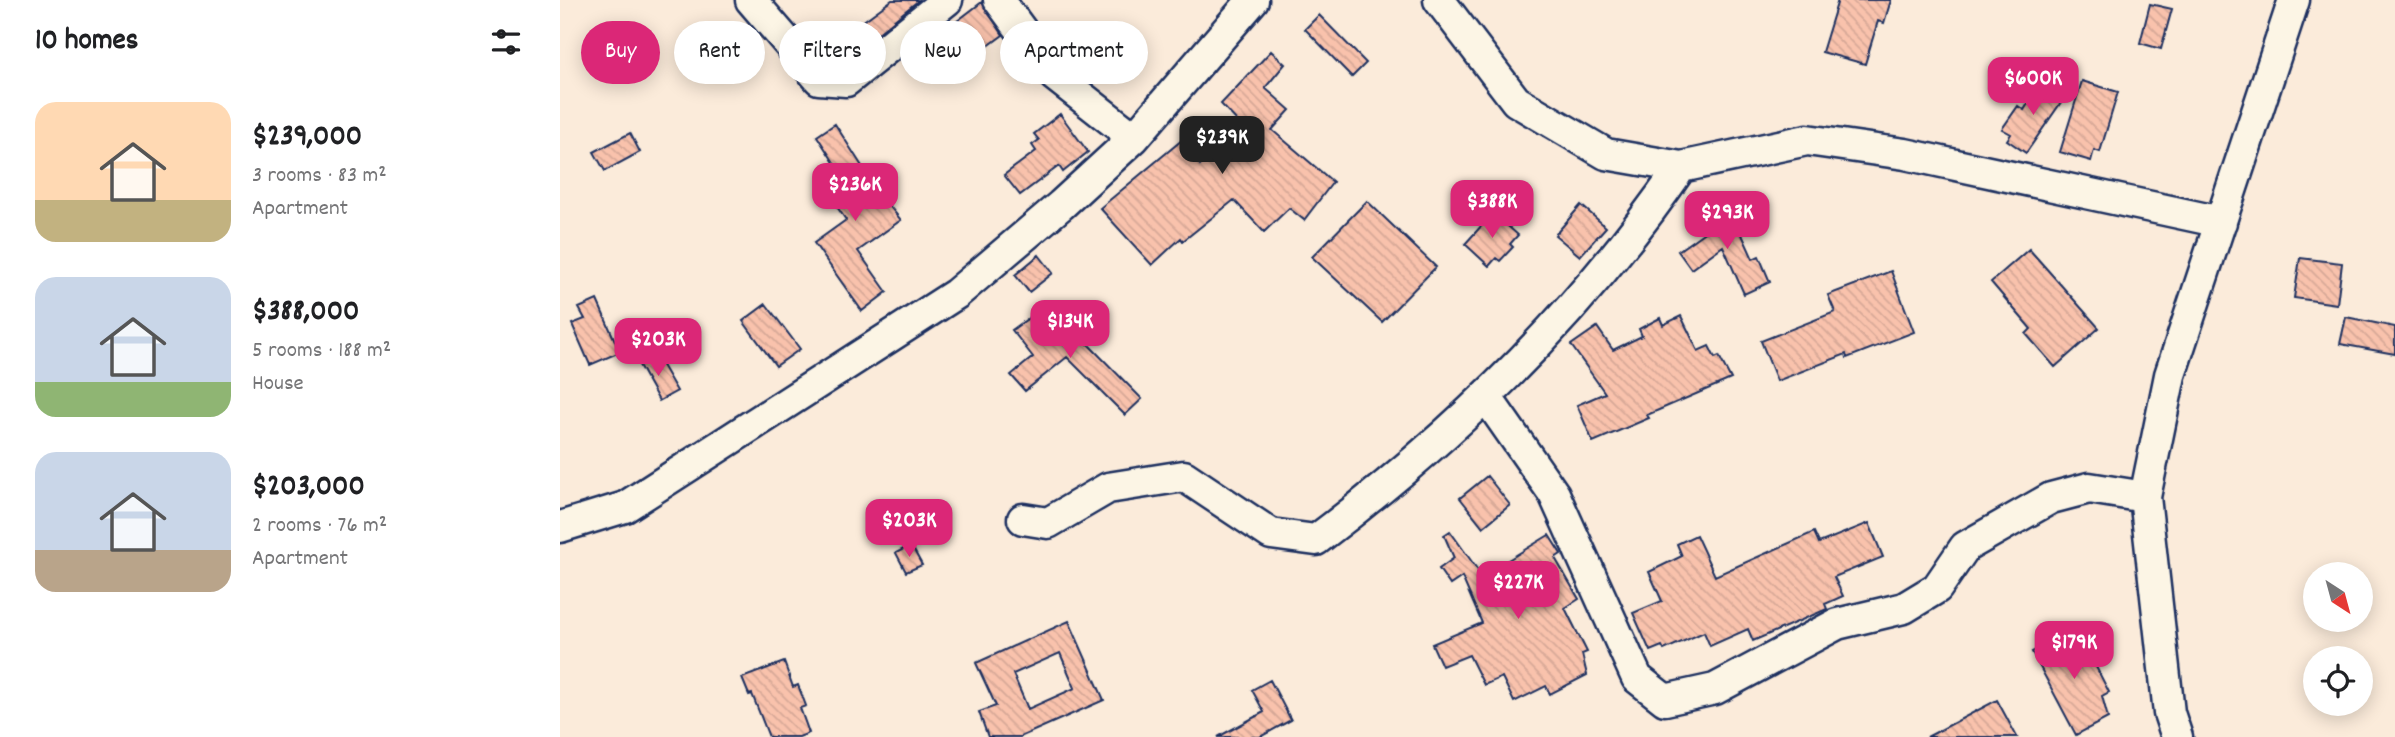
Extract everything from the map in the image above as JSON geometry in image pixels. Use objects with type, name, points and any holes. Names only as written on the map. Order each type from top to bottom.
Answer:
[{"type":"street","points":[[751,0],[819,79],[846,81],[947,0]]},
{"type":"street","points":[[999,0],[1055,76],[1134,138]]},
{"type":"street","points":[[560,527],[625,507],[956,294],[1061,205],[1134,138],[1253,0]]},
{"type":"street","points":[[1439,0],[1516,102],[1606,154],[1681,167],[1807,140],[1905,154],[2221,222]]},
{"type":"street","points":[[2178,737],[2169,713],[2145,497],[2170,375],[2294,0]]},
{"type":"street","points":[[1023,519],[1048,523],[1108,488],[1184,476],[1272,534],[1316,540],[1380,492],[1487,398],[1635,234],[1681,167]]},
{"type":"street","points":[[1487,398],[1554,494],[1637,678],[1665,700],[1715,689],[1837,624],[1904,608],[1937,588],[1965,547],[2051,498],[2089,488],[2145,497]]},
{"type":"building","points":[[892,0],[919,0],[886,27],[886,21],[864,21]]},
{"type":"building","points":[[1838,0],[1891,0],[1884,23],[1878,21],[1865,64],[1822,52]]},
{"type":"building","points":[[982,2],[1000,30],[1000,37],[986,48],[986,21],[957,21]]},
{"type":"building","points":[[2150,4],[2172,9],[2161,49],[2140,43]]},
{"type":"building","points":[[1319,15],[1366,63],[1352,77],[1305,29]]},
{"type":"building","points":[[1271,51],[1285,64],[1265,88],[1290,110],[1272,130],[1333,182],[1304,220],[1289,208],[1264,232],[1234,200],[1183,241],[1181,238],[1152,265],[1100,208],[1182,140],[1200,165],[1238,122],[1221,104]]},
{"type":"building","points":[[2042,81],[2066,95],[2026,153],[2007,140],[2011,134],[2002,129],[2018,106],[2024,110]]},
{"type":"building","points":[[2082,81],[2118,92],[2100,152],[2094,150],[2091,161],[2060,152]]},
{"type":"building","points":[[1060,114],[1088,152],[1063,172],[1059,166],[1020,195],[1004,175],[1036,151],[1032,145],[1039,140],[1034,134]]},
{"type":"building","points":[[835,124],[881,196],[901,220],[858,251],[887,292],[862,311],[814,243],[846,220],[833,201],[851,189],[817,136]]},
{"type":"building","points":[[630,133],[640,152],[605,171],[594,152]]},
{"type":"building","points":[[1367,201],[1436,267],[1382,322],[1312,257]]},
{"type":"building","points":[[1581,205],[1606,227],[1580,256],[1555,235]]},
{"type":"building","points":[[1730,208],[1753,259],[1759,256],[1770,282],[1744,294],[1723,246],[1691,269],[1678,251],[1713,226],[1709,217]]},
{"type":"building","points":[[1493,213],[1518,235],[1510,244],[1513,247],[1500,261],[1496,258],[1489,266],[1465,244]]},
{"type":"building","points":[[2029,249],[2099,328],[2055,367],[2026,334],[2031,329],[1991,282]]},
{"type":"building","points":[[1039,255],[1053,273],[1029,292],[1015,275]]},
{"type":"building","points":[[2300,258],[2342,263],[2337,304],[2294,298]]},
{"type":"building","points":[[1891,271],[1914,332],[1847,358],[1846,354],[1777,381],[1761,341],[1835,312],[1828,295]]},
{"type":"building","points":[[597,300],[620,352],[590,365],[572,324],[585,319],[579,308]]},
{"type":"building","points":[[766,304],[800,349],[776,366],[743,321]]},
{"type":"building","points":[[1037,312],[1056,339],[1081,319],[1094,336],[1086,342],[1142,399],[1125,415],[1067,357],[1025,391],[1011,375],[1033,357],[1012,330]]},
{"type":"building","points":[[1681,316],[1698,351],[1709,346],[1715,358],[1719,356],[1731,379],[1647,415],[1649,418],[1593,442],[1577,405],[1605,393],[1571,345],[1597,327],[1613,350],[1642,336],[1639,329],[1660,318],[1663,325]]},
{"type":"building","points":[[2346,317],[2395,327],[2395,354],[2340,344]]},
{"type":"building","points":[[656,355],[677,391],[659,401],[639,365]]},
{"type":"building","points":[[1487,476],[1510,505],[1483,527],[1460,498]]},
{"type":"building","points":[[1869,523],[1883,557],[1834,577],[1843,596],[1825,604],[1827,609],[1753,641],[1748,629],[1710,646],[1704,632],[1664,650],[1662,646],[1650,651],[1633,613],[1662,601],[1649,572],[1682,556],[1677,544],[1696,535],[1715,576],[1814,532],[1819,543]]},
{"type":"building","points":[[1450,531],[1482,576],[1549,535],[1561,554],[1555,558],[1579,599],[1565,608],[1587,652],[1582,654],[1587,675],[1550,694],[1546,686],[1514,702],[1502,677],[1484,685],[1469,655],[1442,666],[1432,644],[1482,623],[1462,577],[1450,585],[1439,569],[1454,558],[1444,535]]},
{"type":"building","points":[[911,545],[922,565],[906,572],[896,553]]},
{"type":"building","points":[[1069,621],[1104,700],[1020,737],[988,737],[979,712],[996,706],[976,663]],"holes":[[[1060,653],[1075,688],[1028,709],[1013,674]]]},
{"type":"building","points":[[2077,630],[2109,692],[2102,696],[2108,718],[2076,735],[2032,652]]},
{"type":"building","points":[[784,662],[793,687],[798,685],[806,706],[800,708],[809,733],[799,737],[769,737],[752,694],[749,695],[742,678]]},
{"type":"building","points":[[1270,680],[1291,720],[1260,737],[1218,737],[1264,712],[1252,690]]},
{"type":"building","points":[[1997,700],[2017,737],[1927,737]]}]
